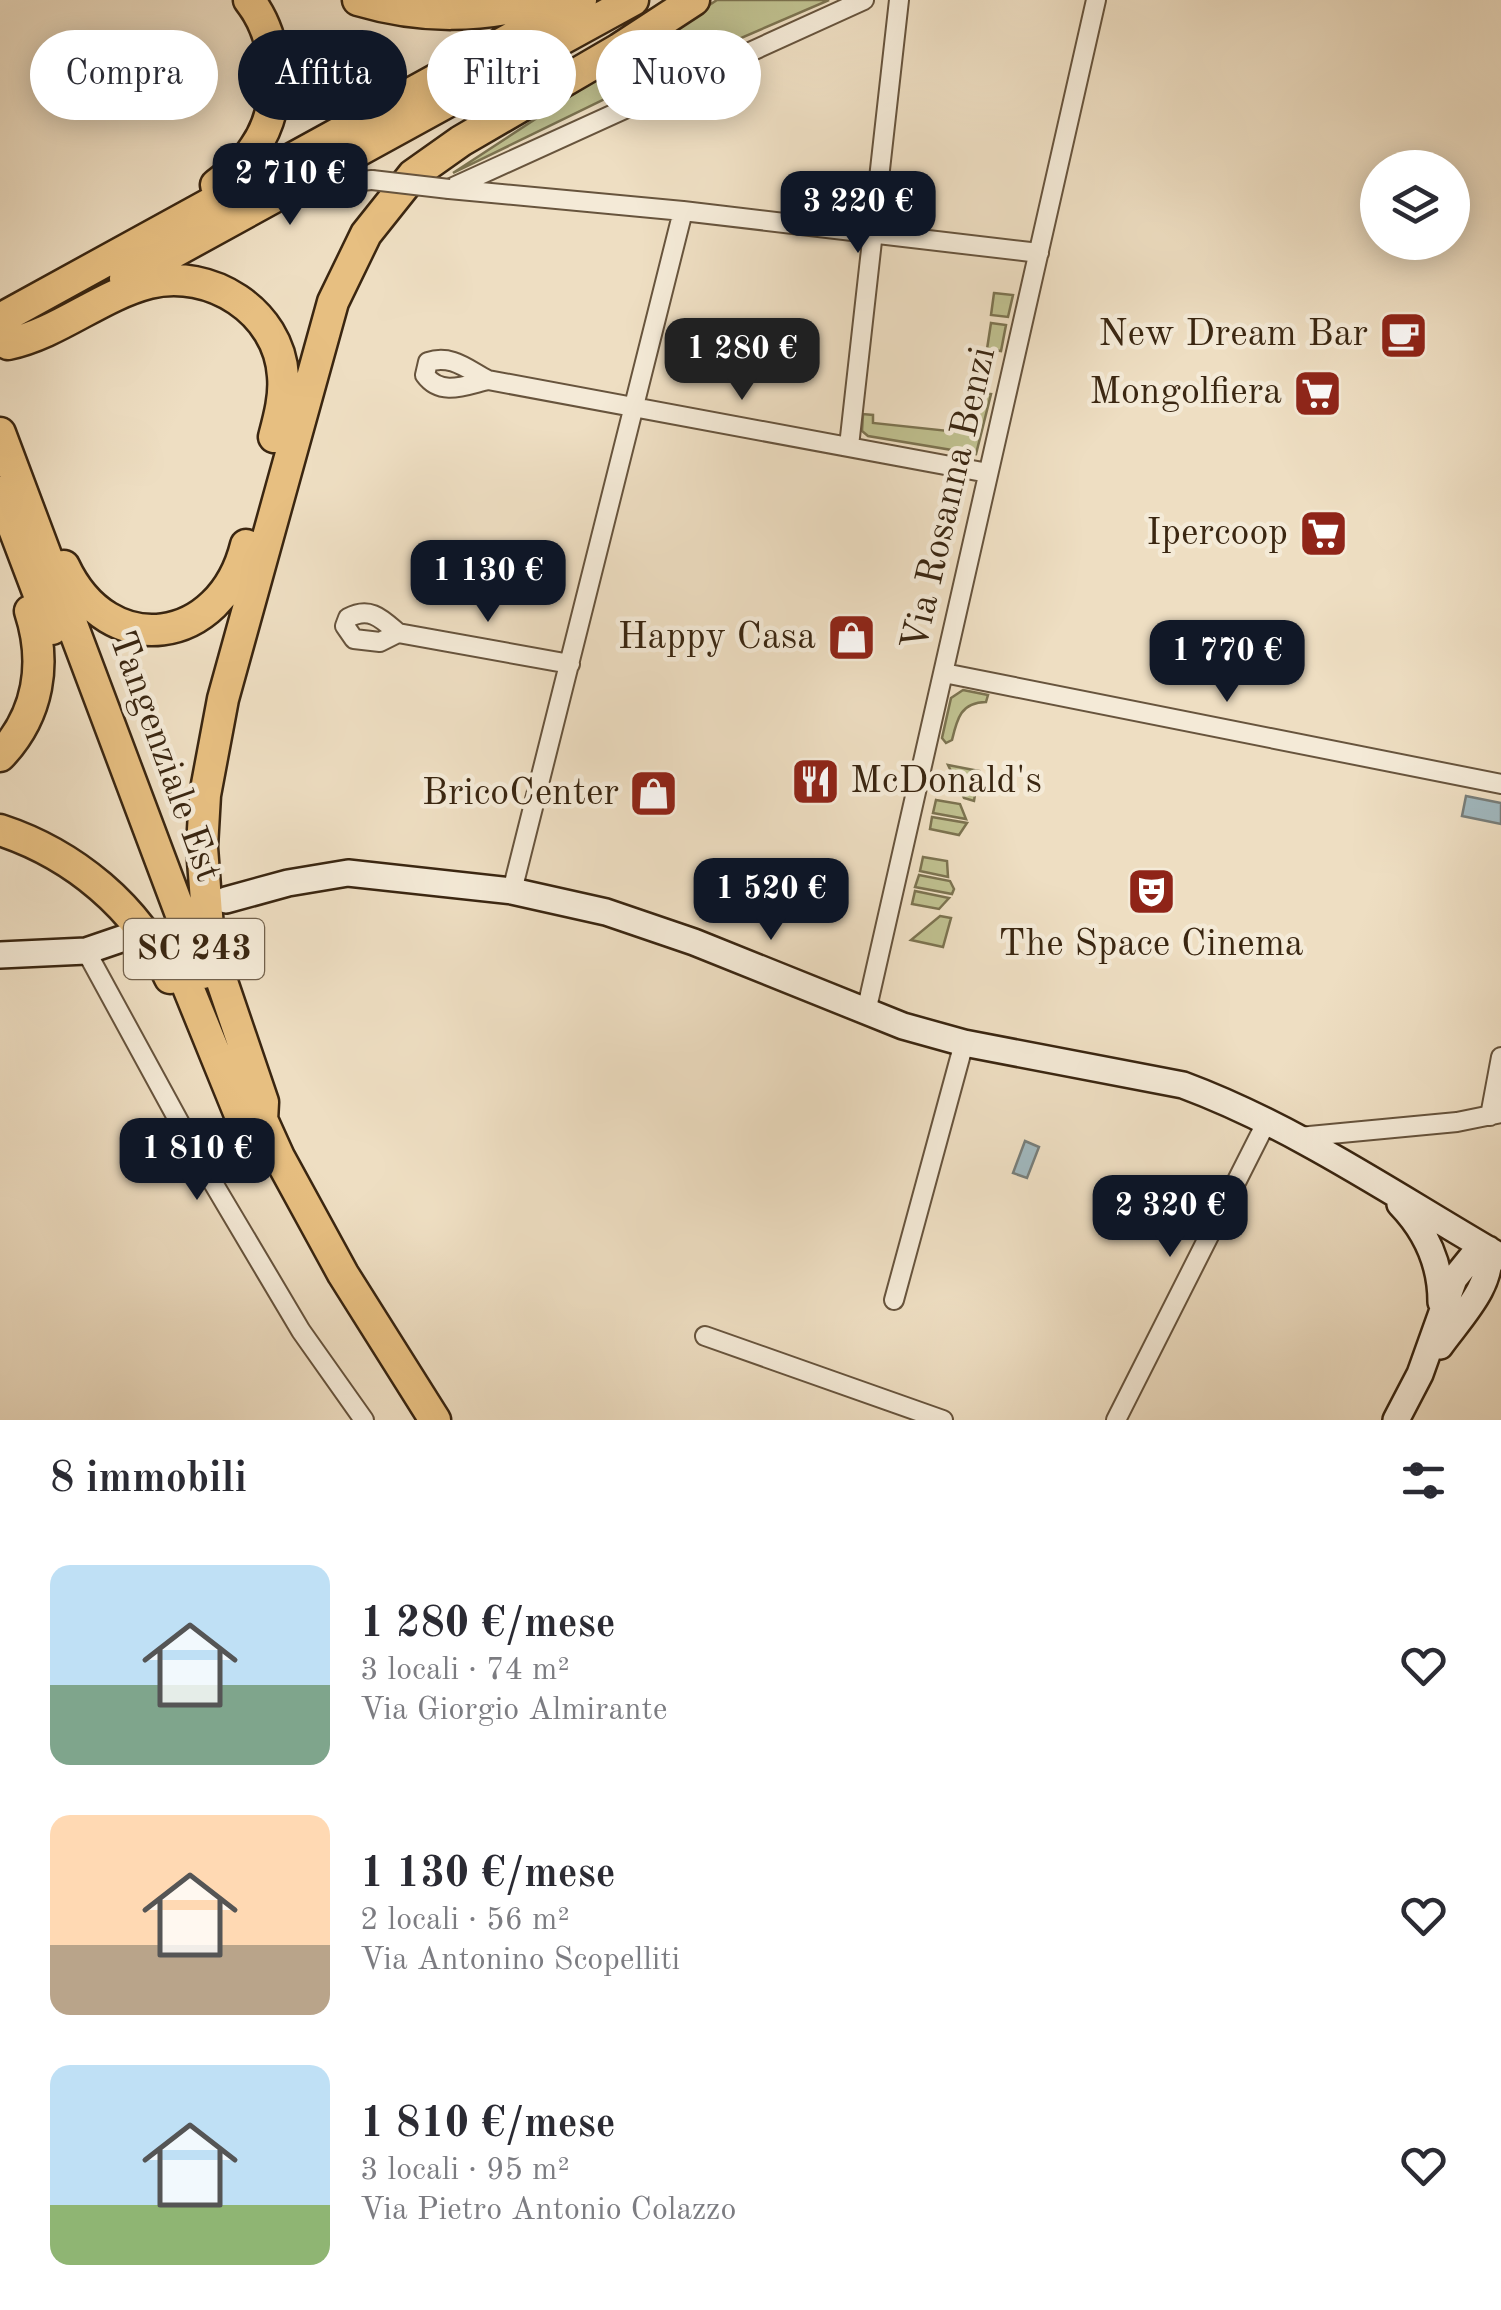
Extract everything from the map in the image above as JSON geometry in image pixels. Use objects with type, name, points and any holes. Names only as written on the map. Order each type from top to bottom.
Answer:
[{"type":"highway","points":[[3,337],[59,276],[216,185],[256,146],[267,123],[275,68],[271,40],[260,13],[249,0]]},
{"type":"highway","points":[[358,0],[419,14],[453,15],[492,13],[545,0]]},
{"type":"highway","points":[[38,298],[580,0]]},
{"type":"highway","points":[[3,337],[202,237],[632,0]]},
{"type":"highway","points":[[0,830],[37,845],[85,873],[128,915],[166,968],[217,1084],[252,1121],[262,1102],[216,964],[208,928],[202,847],[205,795],[222,699],[333,302],[366,234],[413,175],[450,148],[620,49],[694,0]]},
{"type":"highway","points":[[0,756],[32,705],[41,652],[2,523],[8,493],[33,500],[77,591],[92,607],[114,622],[142,628],[169,629],[194,621],[216,605],[242,564],[278,420],[284,375],[278,350],[248,306],[226,292],[177,279],[137,288],[34,338],[3,337]]},
{"type":"highway","name":"Tangenziale Est","points":[[4,443],[8,493],[148,888],[327,1286],[411,1420]]},
{"type":"highway","name":"Tangenziale Est","points":[[252,1121],[435,1420]]},
{"type":"street","points":[[448,189],[864,0]]},
{"type":"street","points":[[848,446],[899,0]]},
{"type":"street","name":"Via Rosanna Benzi","points":[[866,1012],[1096,0]]},
{"type":"street","points":[[202,237],[251,222],[328,184],[372,180],[683,211],[1039,253]]},
{"type":"street","points":[[512,891],[683,211]]},
{"type":"street","points":[[488,380],[988,474]]},
{"type":"street","points":[[398,633],[570,664]]},
{"type":"street","points":[[944,673],[1501,784]]},
{"type":"street","points":[[226,900],[348,872],[512,891],[606,912],[694,942],[866,1012],[964,1043],[1183,1085],[1267,1121],[1494,1253],[1488,1270],[1449,1320],[1396,1420]]},
{"type":"street","points":[[0,955],[86,950],[130,936]]},
{"type":"street","points":[[86,950],[215,1187],[301,1331],[364,1420]]},
{"type":"street","points":[[894,1300],[964,1043]]},
{"type":"street","points":[[1298,1136],[1495,1114],[1501,1056]]},
{"type":"street","points":[[1116,1420],[1267,1121]]},
{"type":"street","points":[[1386,1190],[1411,1216],[1430,1249],[1449,1320]]},
{"type":"street","points":[[1449,1320],[1501,1292]]},
{"type":"street","points":[[706,1336],[943,1420]]},
{"type":"green space","points":[[717,0],[829,0],[760,30],[671,30]]},
{"type":"green space","points":[[596,79],[596,103],[576,113],[576,92]]},
{"type":"green space","points":[[534,120],[562,120],[453,173]]},
{"type":"green space","points":[[994,293],[1013,295],[1008,317],[991,315]]},
{"type":"green space","points":[[991,323],[1006,325],[1001,351],[987,349]]},
{"type":"green space","points":[[982,393],[991,394],[976,454],[868,436],[862,431],[863,414],[873,415],[873,423],[976,434]]},
{"type":"green space","points":[[963,690],[988,695],[986,702],[966,708],[952,740],[946,743],[942,738],[951,698]]},
{"type":"green space","points":[[948,765],[979,771],[974,801],[964,798]]},
{"type":"green space","points":[[936,800],[960,804],[966,819],[933,813]]},
{"type":"green space","points":[[932,817],[967,823],[959,835],[930,829]]},
{"type":"green space","points":[[923,857],[947,861],[948,877],[920,871]]},
{"type":"green space","points":[[919,875],[950,881],[952,894],[915,887]]},
{"type":"green space","points":[[915,891],[949,898],[939,909],[912,904]]},
{"type":"green space","points":[[940,916],[951,918],[943,947],[911,940]]},
{"type":"water","points":[[1466,796],[1501,803],[1501,824],[1462,816]]},
{"type":"water","points":[[1025,1141],[1039,1147],[1027,1178],[1013,1173]]},
{"type":"place","name":"New Dream Bar","points":[[1403,335]]},
{"type":"place","name":"Mongolfiera","points":[[1317,393]]},
{"type":"place","name":"Ipercoop","points":[[1323,534]]},
{"type":"place","name":"Happy Casa","points":[[851,638]]},
{"type":"place","name":"McDonald's","points":[[815,782]]},
{"type":"place","name":"BricoCenter","points":[[654,794]]},
{"type":"place","name":"The Space Cinema","points":[[1151,891]]}]
